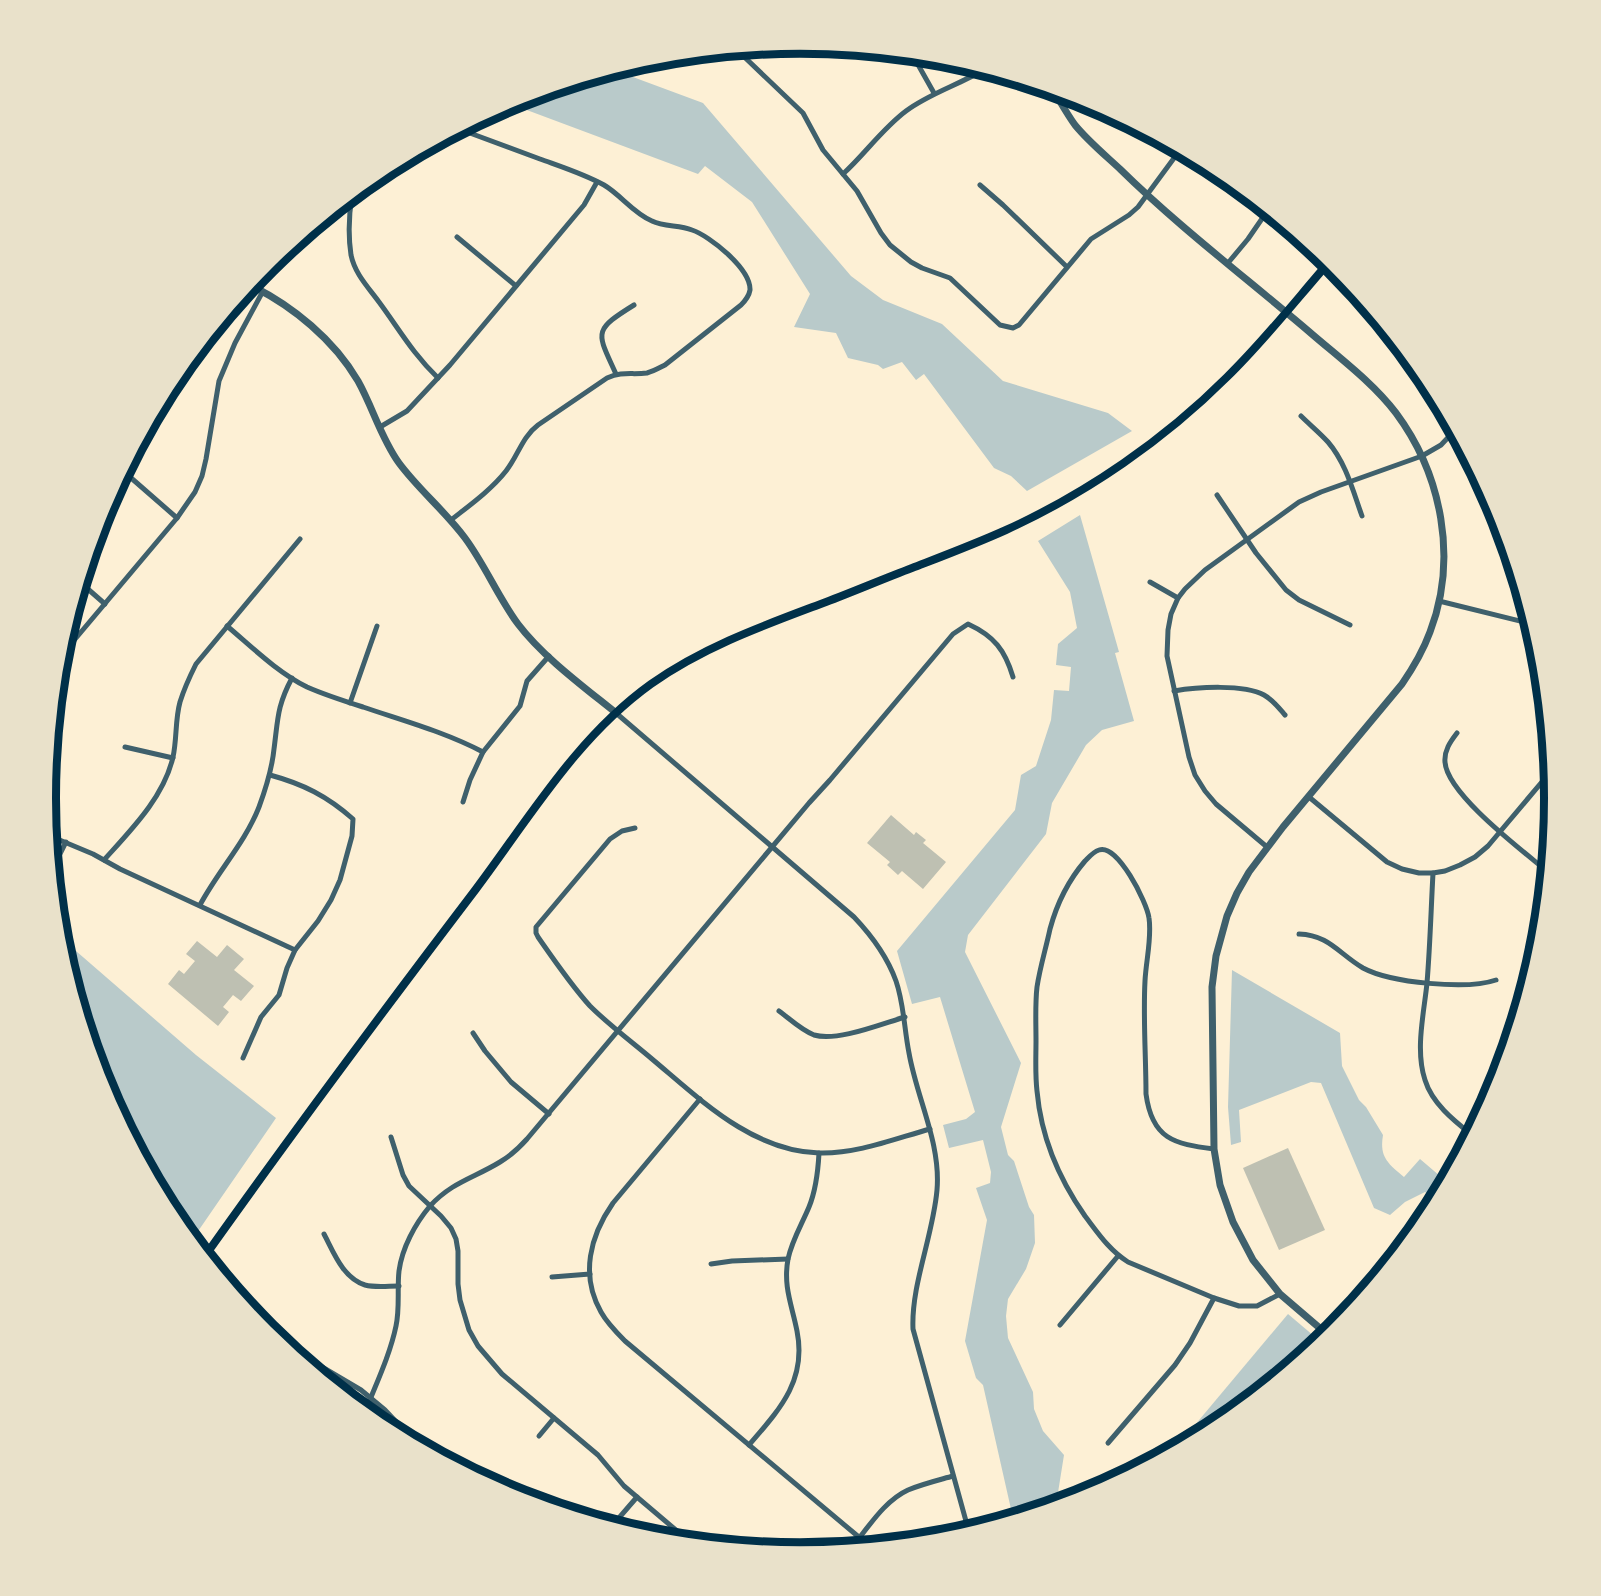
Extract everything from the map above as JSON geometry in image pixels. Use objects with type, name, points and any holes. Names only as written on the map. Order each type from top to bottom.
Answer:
[{"type":"main road","points":[[209,1250],[372,1026],[568,764],[589,739],[616,713],[669,672],[722,643],[1003,532],[1062,502],[1130,459],[1195,408],[1244,360],[1323,269]]},
{"type":"street","points":[[744,57],[803,113],[823,150],[866,206],[880,233],[900,255],[922,268],[950,278],[995,322],[1006,328],[1019,325],[1091,239],[1129,215],[1176,156]]},
{"type":"street","points":[[917,63],[934,93]]},
{"type":"street","points":[[843,174],[892,122],[934,93],[975,75]]},
{"type":"street","points":[[1060,101],[1075,125],[1147,195],[1286,312],[1395,411],[1416,443],[1434,487],[1442,529],[1443,572],[1439,601],[1430,632],[1416,662],[1402,684],[1267,847],[1249,872],[1227,916],[1215,956],[1212,987],[1214,1149],[1220,1185],[1233,1222],[1253,1260],[1280,1294],[1321,1329]]},
{"type":"street","points":[[451,520],[508,469],[523,441],[532,430],[607,378],[616,374],[646,373],[665,364],[741,305],[747,299],[750,291],[749,282],[744,274],[715,242],[690,229],[658,224],[649,220],[613,191],[581,174],[468,132]]},
{"type":"street","points":[[380,427],[407,411],[438,378],[584,205],[597,182]]},
{"type":"street","points":[[980,185],[1067,267]]},
{"type":"street","points":[[351,206],[349,222],[351,256],[359,274],[409,346],[438,378]]},
{"type":"street","points":[[1228,263],[1263,216]]},
{"type":"street","points":[[457,237],[516,286]]},
{"type":"street","points":[[258,289],[285,305],[306,322],[343,359],[358,381],[393,452],[409,475],[451,520],[474,551],[516,621],[549,656],[854,917],[867,930],[882,953],[892,971],[905,1017],[909,1053],[930,1129],[937,1171],[932,1220],[914,1303],[913,1329],[966,1523]]},
{"type":"street","points":[[74,641],[187,504],[201,476],[224,366],[263,291]]},
{"type":"street","points":[[616,374],[601,338],[606,325],[634,305]]},
{"type":"street","points":[[1300,416],[1328,442],[1337,454],[1362,516]]},
{"type":"street","points":[[1267,847],[1216,804],[1195,775],[1174,690],[1166,646],[1171,614],[1178,598],[1205,570],[1299,502],[1422,456],[1441,445],[1450,435]]},
{"type":"street","points":[[130,477],[177,518]]},
{"type":"street","points":[[1217,495],[1247,539],[1292,596],[1350,626]]},
{"type":"street","points":[[104,860],[151,803],[167,775],[172,758],[180,703],[196,664],[300,539]]},
{"type":"street","points":[[1150,582],[1178,598]]},
{"type":"street","points":[[87,588],[105,604]]},
{"type":"street","points":[[1439,601],[1523,622]]},
{"type":"street","points":[[369,1403],[397,1324],[399,1270],[403,1254],[419,1221],[430,1206],[453,1186],[509,1156],[519,1148],[953,634],[968,624],[984,633],[1003,651],[1013,677]]},
{"type":"street","points":[[227,626],[292,678],[329,696],[442,733],[483,752]]},
{"type":"street","points":[[350,703],[376,626]]},
{"type":"street","points":[[463,802],[483,752],[520,706],[527,681],[549,656]]},
{"type":"street","points":[[200,905],[214,880],[248,832],[259,808],[270,775],[280,703],[292,678]]},
{"type":"street","points":[[1174,690],[1189,688],[1252,690],[1272,700],[1286,715]]},
{"type":"street","points":[[1457,733],[1448,745],[1444,761],[1447,772],[1467,801],[1541,866]]},
{"type":"street","points":[[125,747],[172,758]]},
{"type":"street","points":[[243,1058],[261,1017],[279,995],[295,950],[331,900],[340,880],[352,836],[353,819],[340,807],[306,787],[270,775]]},
{"type":"street","points":[[1309,797],[1387,862],[1402,869],[1433,873],[1461,866],[1475,857],[1488,846],[1544,780]]},
{"type":"street","points":[[635,828],[622,831],[610,839],[536,927],[538,937],[598,1013],[700,1100],[729,1121],[758,1137],[798,1151],[819,1153],[858,1150],[930,1129]]},
{"type":"street","points":[[58,839],[295,950]]},
{"type":"street","points":[[59,856],[66,842]]},
{"type":"street","points":[[1214,1149],[1178,1143],[1167,1138],[1160,1130],[1148,1106],[1145,983],[1149,917],[1141,893],[1114,854],[1105,849],[1093,853],[1075,873],[1055,912],[1037,988],[1036,1082],[1042,1119],[1058,1171],[1069,1193],[1099,1235],[1118,1256],[1139,1268],[1233,1304],[1257,1306],[1280,1294]]},
{"type":"street","points":[[1433,873],[1427,983],[1420,1048],[1424,1079],[1442,1109],[1466,1130]]},
{"type":"street","points":[[1299,934],[1311,934],[1324,939],[1347,958],[1384,977],[1404,981],[1474,985],[1496,980]]},
{"type":"street","points":[[779,1011],[800,1028],[822,1037],[843,1035],[905,1017]]},
{"type":"street","points":[[473,1033],[511,1082],[549,1114]]},
{"type":"street","points":[[700,1100],[602,1219],[594,1237],[590,1256],[593,1293],[601,1311],[625,1341],[860,1538],[900,1494],[953,1476]]},
{"type":"street","points":[[391,1137],[403,1175],[409,1186],[441,1216],[451,1228],[456,1239],[460,1300],[469,1330],[478,1346],[502,1374],[598,1455],[618,1480],[678,1532]]},
{"type":"street","points":[[749,1445],[784,1402],[793,1385],[798,1367],[797,1331],[788,1297],[788,1259],[815,1190],[819,1153]]},
{"type":"street","points":[[324,1234],[341,1266],[357,1281],[365,1285],[399,1286]]},
{"type":"street","points":[[1060,1325],[1118,1256]]},
{"type":"street","points":[[711,1264],[788,1259]]},
{"type":"street","points":[[552,1277],[590,1274]]},
{"type":"street","points":[[1108,1443],[1180,1358],[1200,1327],[1214,1298]]},
{"type":"street","points":[[325,1369],[371,1397],[396,1422]]},
{"type":"street","points":[[539,1436],[554,1418]]},
{"type":"street","points":[[618,1519],[636,1497]]},
{"type":"shaded area","points":[[627,75],[703,103],[851,276],[883,300],[942,324],[1003,381],[1108,413],[1132,431],[1027,491],[1011,476],[994,468],[924,374],[916,380],[902,362],[883,369],[878,365],[848,358],[836,333],[794,327],[810,294],[752,202],[705,166],[698,174],[522,108],[561,93]]},
{"type":"shaded area","points":[[1080,515],[1119,652],[1115,653],[1134,721],[1102,730],[1086,745],[1052,803],[1046,834],[968,935],[965,952],[1021,1063],[1001,1127],[1008,1155],[1014,1161],[1029,1207],[1034,1215],[1035,1243],[1026,1269],[1008,1299],[1006,1316],[1008,1338],[1033,1392],[1034,1409],[1043,1431],[1064,1455],[1057,1496],[1012,1511],[983,1385],[976,1378],[965,1341],[987,1220],[976,1188],[990,1183],[991,1172],[983,1140],[949,1148],[943,1125],[966,1119],[975,1112],[940,997],[912,1004],[897,951],[1015,810],[1021,775],[1036,766],[1051,720],[1054,690],[1069,691],[1071,667],[1056,665],[1058,644],[1077,628],[1070,592],[1038,541]]},
{"type":"shaded area","points":[[76,951],[196,1055],[276,1118],[197,1233],[156,1170],[113,1083],[96,1037],[74,954]]},
{"type":"shaded area","points":[[1232,970],[1340,1033],[1342,1066],[1359,1100],[1366,1107],[1383,1135],[1382,1149],[1386,1160],[1404,1177],[1420,1159],[1441,1177],[1429,1195],[1425,1192],[1405,1202],[1390,1215],[1374,1208],[1321,1083],[1311,1082],[1239,1110],[1241,1142],[1231,1145],[1228,1107]]},
{"type":"shaded area","points":[[1288,1314],[1314,1336],[1253,1388],[1214,1417],[1189,1432]]},
{"type":"building","points":[[891,815],[914,835],[916,832],[926,840],[923,843],[946,862],[923,889],[902,871],[898,875],[887,865],[890,862],[867,843]]},
{"type":"building","points":[[197,941],[217,957],[227,945],[244,959],[234,970],[254,986],[241,1001],[233,995],[223,1007],[229,1012],[218,1026],[168,984],[179,970],[184,974],[195,961],[186,954]]},
{"type":"building","points":[[1288,1148],[1325,1230],[1279,1250],[1243,1168]]}]
